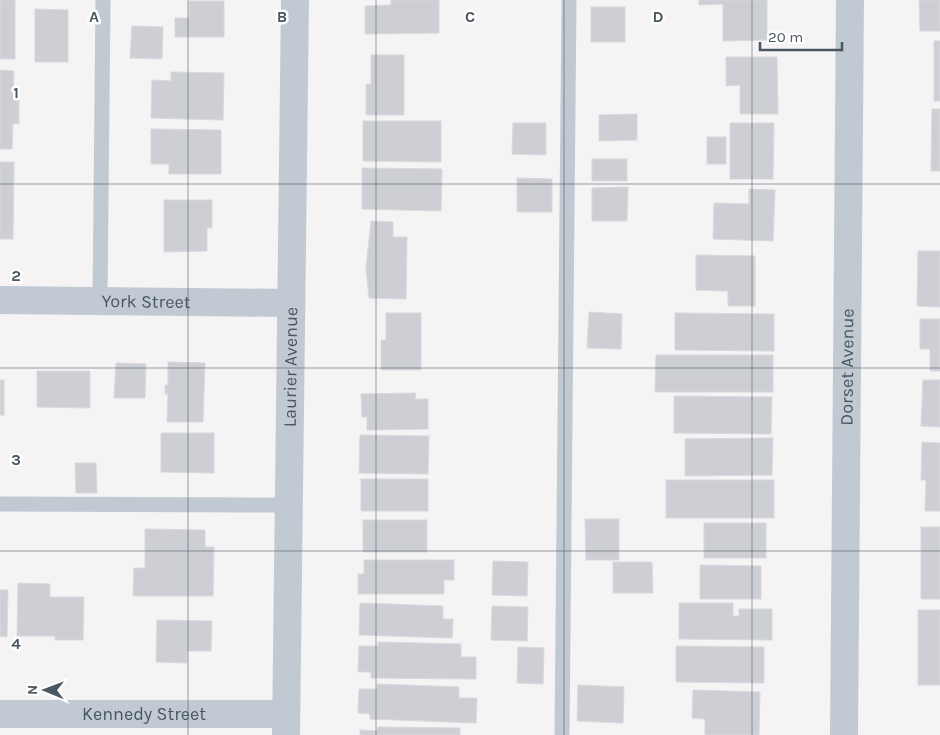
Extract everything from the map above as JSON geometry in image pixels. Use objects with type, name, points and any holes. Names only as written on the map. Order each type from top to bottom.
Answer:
[{"type":"street","name":"Laurier Avenue","points":[[286,725],[295,0]]},
{"type":"street","name":"Dorset Avenue","points":[[844,735],[850,0]]},
{"type":"street","name":"York Street","points":[[0,300],[291,303]]},
{"type":"street","name":"Kennedy Street","points":[[0,714],[286,725]]},
{"type":"lane","points":[[100,301],[102,0]]},
{"type":"lane","points":[[562,735],[569,0]]},
{"type":"lane","points":[[0,504],[289,505]]},
{"type":"building","points":[[0,0],[15,0],[15,59],[0,59]]},
{"type":"building","points":[[391,0],[439,0],[439,33],[365,34],[365,6],[391,5]]},
{"type":"building","points":[[699,0],[767,0],[767,40],[723,41],[723,4],[699,5]]},
{"type":"building","points":[[919,0],[940,0],[940,31],[920,31]]},
{"type":"building","points":[[189,1],[224,1],[224,37],[175,37],[175,18],[189,18]]},
{"type":"building","points":[[591,7],[625,7],[625,42],[591,42]]},
{"type":"building","points":[[35,9],[68,10],[68,62],[35,62]]},
{"type":"building","points":[[132,26],[163,27],[162,59],[130,58]]},
{"type":"building","points":[[934,41],[940,41],[940,101],[934,101]]},
{"type":"building","points":[[371,55],[404,55],[404,115],[366,115],[366,84],[371,84]]},
{"type":"building","points":[[726,57],[777,57],[778,114],[740,114],[740,85],[726,86]]},
{"type":"building","points":[[0,70],[14,71],[13,98],[19,99],[19,124],[13,123],[12,149],[0,149]]},
{"type":"building","points":[[171,72],[224,73],[223,120],[151,118],[152,80],[171,81]]},
{"type":"building","points":[[932,109],[940,109],[940,171],[931,171]]},
{"type":"building","points":[[637,114],[637,140],[599,141],[599,115]]},
{"type":"building","points":[[363,121],[441,121],[441,162],[363,161]]},
{"type":"building","points":[[513,123],[546,123],[546,155],[512,154]]},
{"type":"building","points":[[730,123],[774,123],[773,179],[730,179]]},
{"type":"building","points":[[151,129],[221,130],[221,174],[169,174],[169,164],[151,164]]},
{"type":"building","points":[[707,137],[726,137],[726,164],[707,164]]},
{"type":"building","points":[[592,159],[627,159],[627,181],[592,181]]},
{"type":"building","points":[[0,162],[14,162],[13,239],[0,239]]},
{"type":"building","points":[[362,168],[442,169],[441,211],[362,209]]},
{"type":"building","points":[[517,178],[552,179],[552,212],[517,212]]},
{"type":"building","points":[[628,187],[627,221],[592,221],[592,188]]},
{"type":"building","points":[[749,189],[775,190],[773,241],[713,239],[714,203],[749,204]]},
{"type":"building","points":[[164,200],[212,200],[212,228],[207,228],[207,251],[164,252]]},
{"type":"building","points":[[371,221],[393,222],[393,237],[407,237],[406,299],[369,298],[366,268]]},
{"type":"building","points":[[918,251],[940,251],[940,307],[917,306]]},
{"type":"building","points":[[696,255],[755,256],[755,306],[728,306],[728,291],[696,290]]},
{"type":"building","points":[[589,312],[622,314],[621,349],[587,348]]},
{"type":"building","points":[[386,313],[421,313],[421,370],[381,370],[381,340],[386,340]]},
{"type":"building","points":[[675,313],[774,314],[774,351],[675,350]]},
{"type":"building","points":[[920,319],[940,319],[940,371],[930,371],[930,349],[920,349]]},
{"type":"building","points":[[656,355],[773,355],[773,392],[655,392]]},
{"type":"building","points":[[168,362],[205,363],[203,422],[167,422],[168,394],[165,394],[165,385],[168,385]]},
{"type":"building","points":[[116,363],[146,364],[145,398],[114,398]]},
{"type":"building","points":[[37,371],[90,371],[90,408],[37,407]]},
{"type":"building","points":[[0,380],[4,380],[4,415],[0,415]]},
{"type":"building","points":[[923,380],[940,380],[940,427],[921,426]]},
{"type":"building","points":[[416,393],[415,399],[428,399],[428,429],[367,430],[367,417],[362,417],[361,394]]},
{"type":"building","points":[[674,396],[772,397],[771,434],[674,433]]},
{"type":"building","points":[[161,433],[214,433],[214,473],[161,472]]},
{"type":"building","points":[[360,435],[429,436],[428,474],[359,473]]},
{"type":"building","points":[[773,438],[772,475],[685,476],[685,439]]},
{"type":"building","points":[[922,442],[940,443],[940,511],[925,511],[926,480],[921,480]]},
{"type":"building","points":[[75,463],[96,463],[97,493],[76,493]]},
{"type":"building","points":[[361,479],[428,479],[428,511],[361,511]]},
{"type":"building","points":[[666,480],[774,480],[774,518],[666,518]]},
{"type":"building","points":[[585,519],[619,519],[619,560],[586,560]]},
{"type":"building","points":[[363,520],[427,520],[427,552],[363,552]]},
{"type":"building","points":[[704,523],[766,523],[766,558],[704,558]]},
{"type":"building","points":[[921,527],[940,527],[940,599],[921,599]]},
{"type":"building","points":[[145,529],[205,530],[205,547],[214,547],[213,596],[133,596],[134,568],[145,568]]},
{"type":"building","points":[[364,560],[454,560],[454,580],[444,580],[444,594],[358,594],[358,574],[364,574]]},
{"type":"building","points":[[493,561],[528,562],[527,596],[492,595]]},
{"type":"building","points":[[613,562],[652,562],[653,593],[613,593]]},
{"type":"building","points":[[700,565],[761,566],[761,599],[700,599]]},
{"type":"building","points":[[18,583],[50,584],[50,597],[84,597],[83,640],[55,640],[55,636],[17,636]]},
{"type":"building","points":[[0,590],[8,590],[7,637],[0,636]]},
{"type":"building","points":[[360,603],[443,606],[443,619],[453,619],[452,638],[359,635]]},
{"type":"building","points":[[679,603],[733,603],[733,616],[739,616],[739,609],[772,609],[772,640],[679,639]]},
{"type":"building","points":[[492,606],[528,607],[527,641],[491,640]]},
{"type":"building","points":[[918,610],[940,610],[940,685],[918,685]]},
{"type":"building","points":[[157,620],[212,621],[211,651],[187,651],[187,663],[156,662]]},
{"type":"building","points":[[378,642],[461,644],[461,657],[476,657],[476,679],[371,678],[371,672],[358,672],[359,646],[378,646]]},
{"type":"building","points":[[676,646],[764,647],[764,683],[676,682]]},
{"type":"building","points":[[518,647],[544,648],[543,684],[517,683]]},
{"type":"building","points":[[377,684],[459,687],[459,698],[477,698],[476,723],[370,719],[370,714],[358,713],[359,689],[377,689]]},
{"type":"building","points":[[578,685],[624,687],[623,723],[577,721]]},
{"type":"building","points":[[693,690],[760,692],[759,735],[705,735],[705,719],[692,718]]},
{"type":"building","points":[[378,727],[460,728],[460,735],[360,735],[360,730],[377,731]]}]
